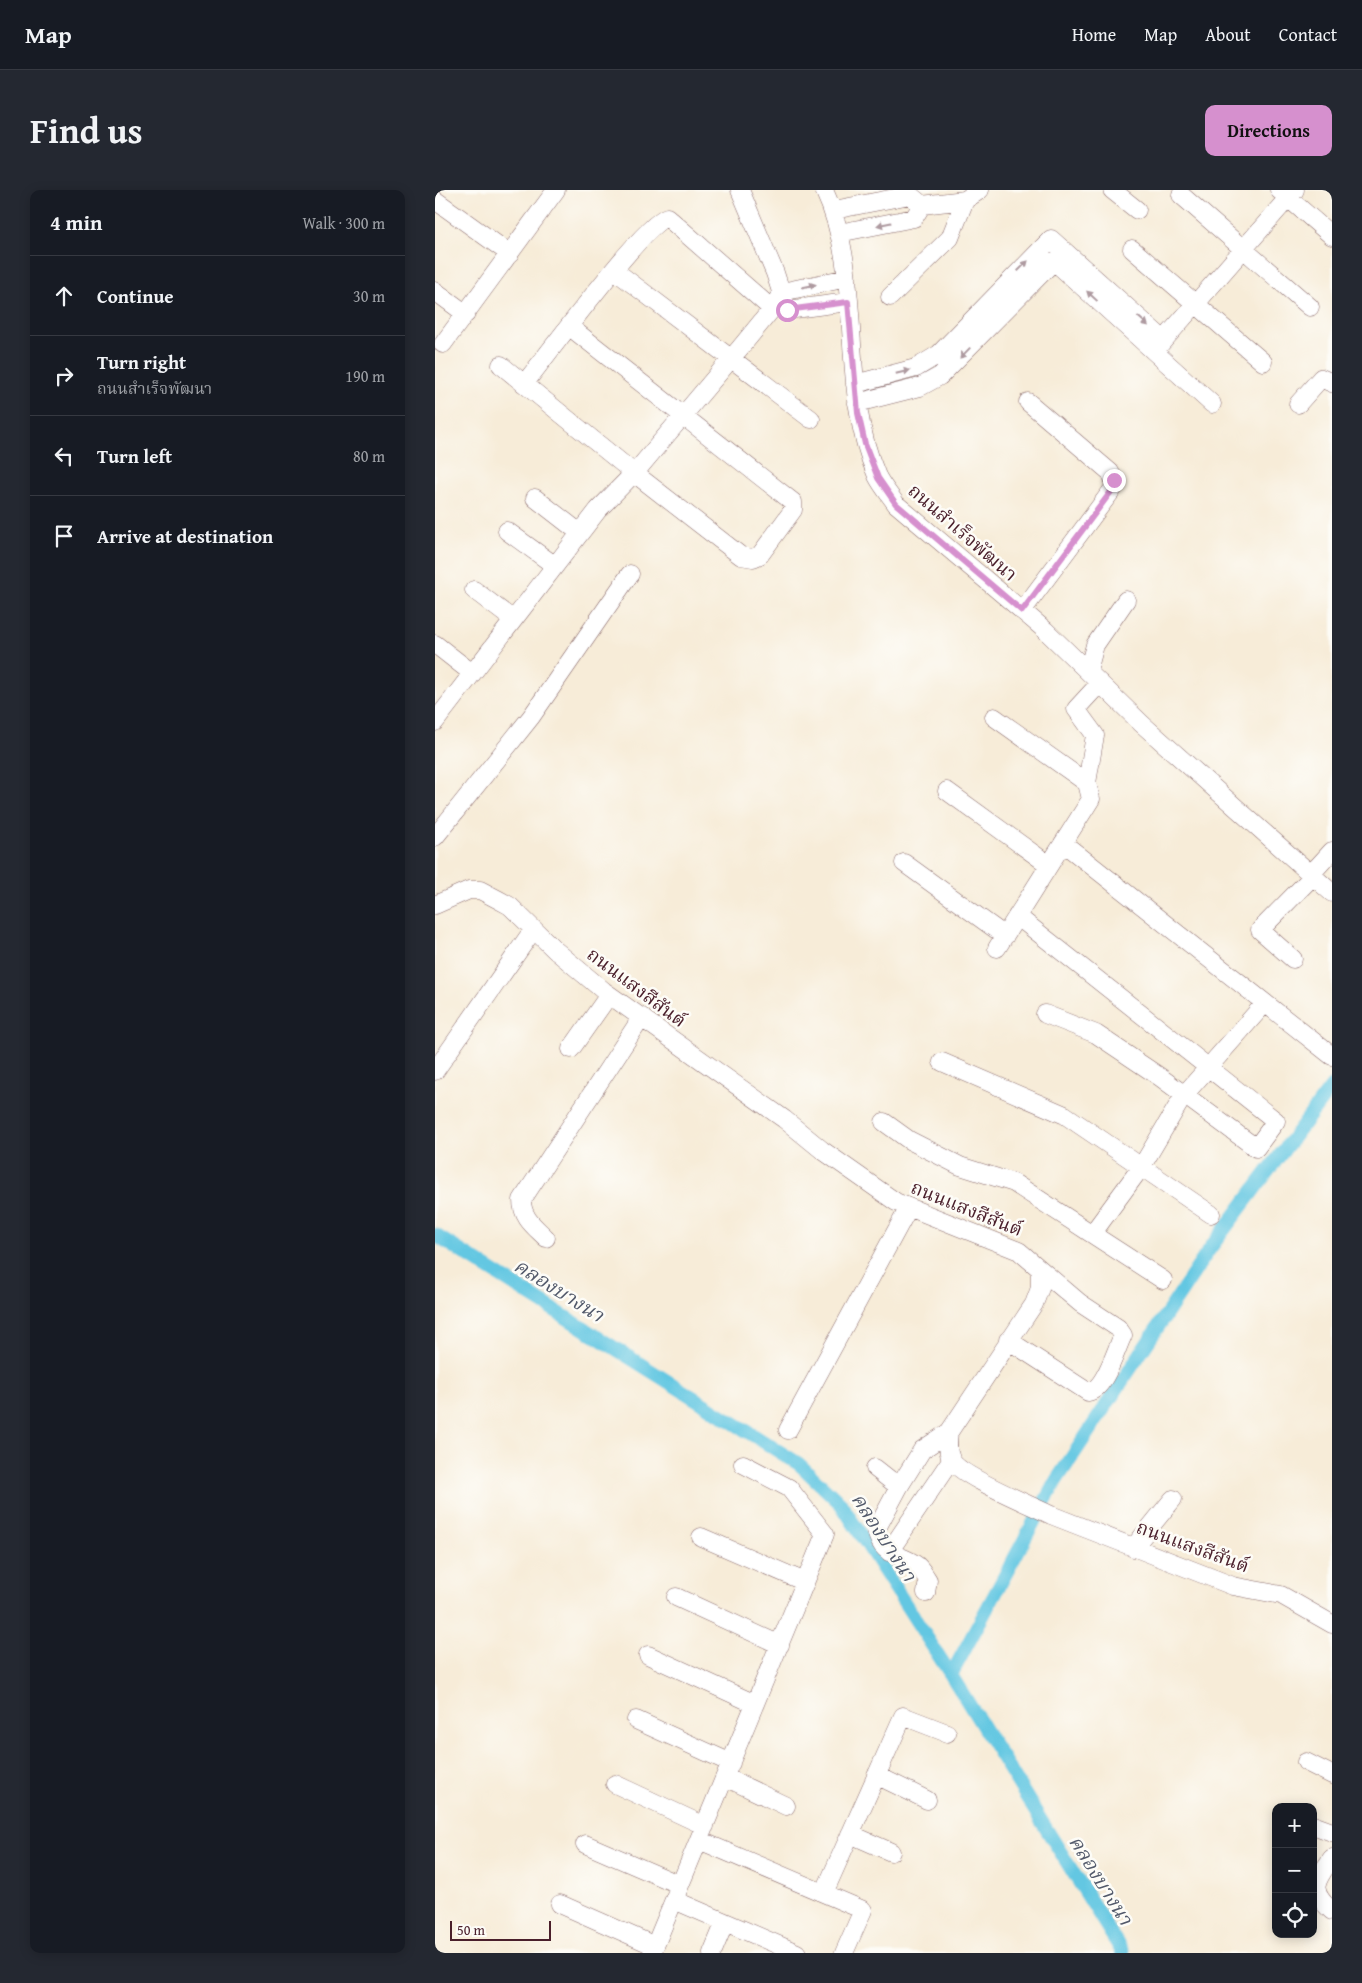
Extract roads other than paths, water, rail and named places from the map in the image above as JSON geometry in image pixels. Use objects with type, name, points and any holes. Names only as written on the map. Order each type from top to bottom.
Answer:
[{"type":"street","points":[[740,190],[779,303]]},
{"type":"street","name":"ถนนสำเร็จพัฒนา","points":[[825,190],[834,210],[847,278],[857,403],[865,444],[878,478],[896,504],[1045,630],[1094,677],[1332,893]]},
{"type":"street","points":[[834,210],[910,195],[922,205],[965,200],[980,190]]},
{"type":"street","points":[[1112,190],[1137,210]]},
{"type":"street","points":[[443,344],[509,254],[551,192]]},
{"type":"street","points":[[1159,346],[1287,193],[1332,236]]},
{"type":"street","points":[[1181,195],[1310,307]]},
{"type":"street","points":[[435,200],[509,254]]},
{"type":"street","points":[[890,297],[950,238],[965,200]]},
{"type":"street","points":[[839,233],[914,218],[922,205]]},
{"type":"street","points":[[524,384],[614,270],[657,222],[667,217],[779,303],[848,302]]},
{"type":"street","points":[[1051,239],[1054,261],[1159,346]]},
{"type":"street","points":[[855,384],[916,368],[939,354],[1051,239]]},
{"type":"street","points":[[1051,239],[1159,346],[1212,404]]},
{"type":"street","points":[[1132,248],[1194,304],[1263,362]]},
{"type":"street","points":[[857,403],[921,387],[940,376],[1054,261]]},
{"type":"street","points":[[614,270],[811,419]]},
{"type":"street","points":[[435,722],[580,532],[779,303],[847,278]]},
{"type":"street","points":[[435,291],[465,314]]},
{"type":"street","points":[[978,314],[991,326]]},
{"type":"street","points":[[501,365],[633,473],[741,556],[753,558],[760,555],[793,510],[793,502],[684,414],[570,327]]},
{"type":"street","points":[[1298,404],[1321,378],[1332,383]]},
{"type":"street","points":[[1022,611],[1113,489],[1114,480],[1110,472],[1028,402]]},
{"type":"street","points":[[535,498],[580,532]]},
{"type":"street","points":[[507,531],[554,565]]},
{"type":"street","points":[[435,837],[531,717],[630,574]]},
{"type":"street","points":[[474,590],[512,619]]},
{"type":"street","points":[[904,863],[1001,942],[1091,799],[1087,783],[1095,735],[1076,709],[1094,677],[1095,645],[1126,600]]},
{"type":"street","points":[[435,644],[472,672]]},
{"type":"street","points":[[994,717],[1087,783]]},
{"type":"street","points":[[947,791],[1049,865]]},
{"type":"street","points":[[1063,843],[1332,1056]]},
{"type":"street","points":[[1293,958],[1260,930],[1332,851]]},
{"type":"street","name":"ถนนแสงสีสันต์","points":[[435,905],[469,890],[480,890],[510,906],[533,930],[609,995],[785,1119],[844,1166],[896,1202],[1019,1251],[1081,1303],[1118,1328],[1123,1335],[1103,1382],[1097,1389],[1088,1392],[1009,1340]]},
{"type":"street","points":[[1017,916],[1276,1121],[1256,1148],[1185,1095],[1096,1034],[1045,1014]]},
{"type":"street","points":[[435,1071],[533,930]]},
{"type":"street","points":[[571,1049],[609,995]]},
{"type":"street","points":[[1092,1234],[1142,1166],[1185,1095],[1265,1003]]},
{"type":"street","points":[[546,1238],[526,1218],[522,1210],[522,1200],[642,1017]]},
{"type":"street","points":[[943,1062],[1065,1115],[1211,1214]]},
{"type":"street","points":[[884,1122],[909,1140],[960,1166],[1013,1183],[1163,1280]]},
{"type":"street","points":[[788,1430],[909,1208]]},
{"type":"street","points":[[926,1592],[927,1580],[916,1564],[889,1552],[878,1539],[877,1530],[899,1487],[922,1450],[949,1432],[1034,1304],[1040,1288],[1040,1269]]},
{"type":"street","points":[[889,1552],[951,1460],[948,1445],[949,1432]]},
{"type":"street","name":"ถนนแสงสีสันต์","points":[[951,1460],[958,1468],[979,1482],[1022,1500],[1051,1515],[1233,1586],[1281,1596],[1332,1624]]},
{"type":"street","points":[[560,1904],[654,1950],[825,1534],[789,1488],[743,1464]]},
{"type":"street","points":[[875,1468],[899,1487]]},
{"type":"street","points":[[1133,1548],[1173,1499]]},
{"type":"street","points":[[701,1537],[805,1582]]},
{"type":"street","points":[[676,1597],[779,1645]]},
{"type":"street","points":[[649,1655],[755,1704]]},
{"type":"street","points":[[824,1893],[903,1716],[947,1733]]},
{"type":"street","points":[[636,1720],[728,1770],[786,1806]]},
{"type":"street","points":[[1306,1762],[1332,1775]]},
{"type":"street","points":[[876,1775],[927,1800]]},
{"type":"street","points":[[615,1784],[702,1833],[863,1910],[843,1953]]},
{"type":"street","points":[[1317,1826],[1332,1832]]},
{"type":"street","points":[[850,1834],[891,1852]]},
{"type":"street","points":[[585,1844],[677,1893],[725,1922],[797,1953]]},
{"type":"street","points":[[1332,1858],[1317,1879],[1315,1888],[1318,1896],[1332,1911]]},
{"type":"street","points":[[712,1953],[725,1922]]},
{"type":"waterway","points":[[951,1675],[1056,1481],[1211,1247],[1332,1086]]},
{"type":"waterway","name":"คลองบางนา","points":[[435,1235],[799,1464],[841,1504],[951,1675],[1123,1953]]}]
